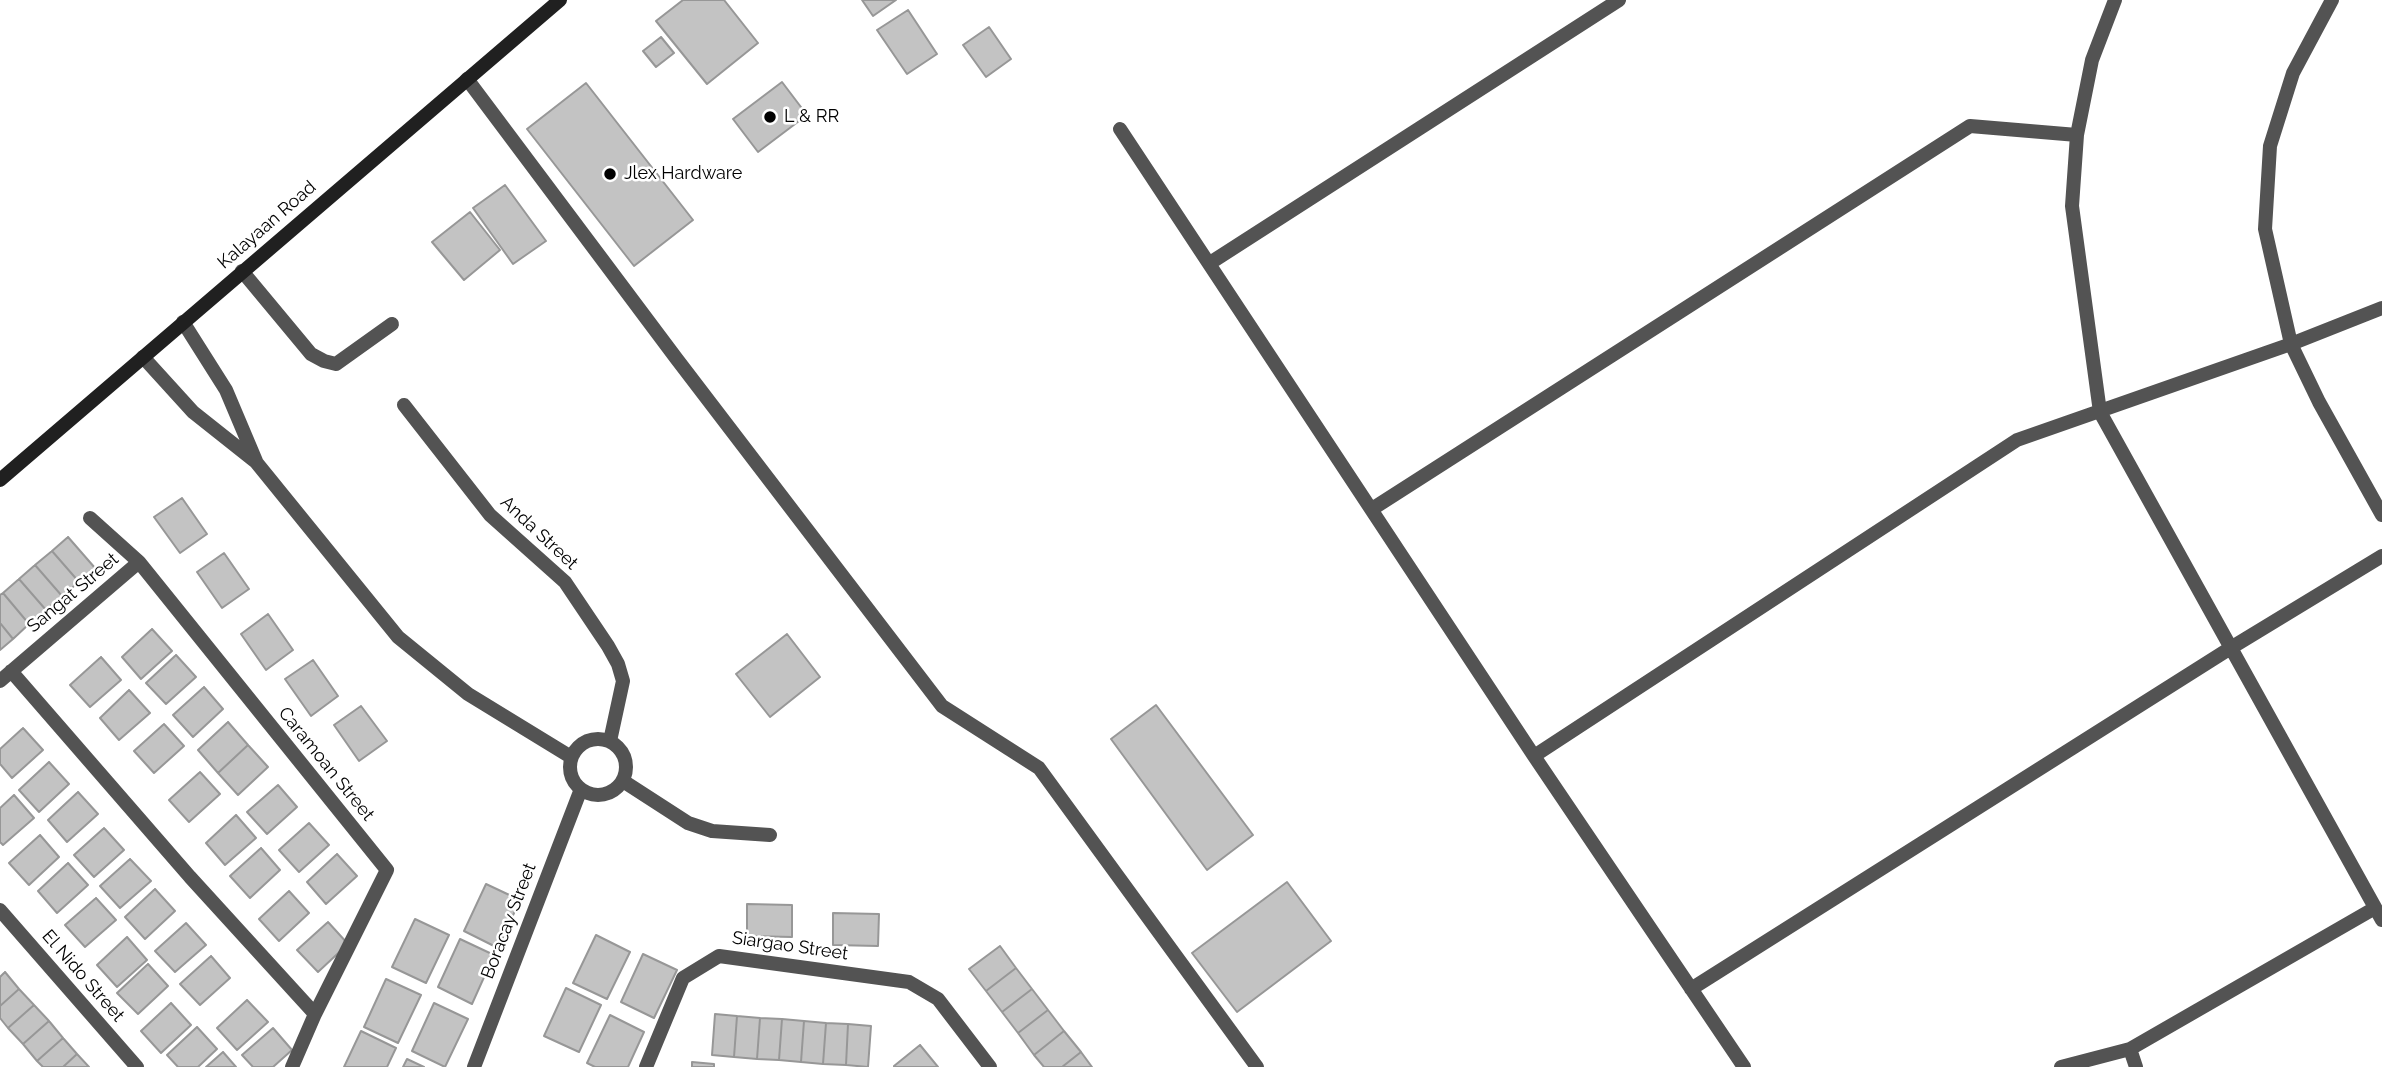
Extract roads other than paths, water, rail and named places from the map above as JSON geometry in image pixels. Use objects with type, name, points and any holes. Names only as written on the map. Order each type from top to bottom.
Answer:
[{"type":"main road","name":"Kalayaan Road","points":[[0,480],[560,0]]},
{"type":"street","points":[[1210,263],[1619,0]]},
{"type":"street","points":[[2062,1067],[2130,1049],[2378,914],[2099,412],[2072,206],[2077,135],[2092,60],[2115,0]]},
{"type":"street","points":[[2332,0],[2293,73],[2270,146],[2265,229],[2291,344],[2319,402],[2382,515]]},
{"type":"street","points":[[467,79],[942,706],[1039,768],[1257,1067]]},
{"type":"street","points":[[1372,509],[1969,126],[2077,135]]},
{"type":"street","points":[[1120,129],[1534,756],[1744,1067]]},
{"type":"street","points":[[243,271],[311,354],[324,361],[336,364],[392,324]]},
{"type":"street","points":[[1534,756],[2017,440],[2291,344],[2382,308]]},
{"type":"street","points":[[183,322],[226,390],[256,462]]},
{"type":"street","points":[[143,357],[193,412],[256,462],[398,637],[468,694],[572,757]]},
{"type":"street","name":"Anda Street","points":[[404,405],[490,515],[565,582],[608,646],[618,664],[623,681],[610,741]]},
{"type":"street","name":"Caramoan Street","points":[[90,518],[139,562],[387,870],[315,1014],[292,1067]]},
{"type":"street","points":[[1691,989],[2229,649],[2382,556]]},
{"type":"street","name":"Sangat Street","points":[[6,676],[139,562]]},
{"type":"street","points":[[6,676],[315,1014]]},
{"type":"street","points":[[601,739],[610,741],[624,754],[627,763],[623,781],[609,794],[590,794],[581,789],[571,775],[572,757],[583,743],[601,739]]},
{"type":"street","points":[[623,781],[688,823],[712,831],[770,835]]},
{"type":"street","name":"Boracay Street","points":[[474,1067],[581,789]]},
{"type":"street","name":"El Nido Street","points":[[0,910],[137,1067]]},
{"type":"street","name":"Siargao Street","points":[[646,1067],[683,978],[719,956],[909,982],[938,999],[990,1067]]},
{"type":"street","points":[[2130,1049],[2136,1067]]},
{"type":"place","name":"L & RR","points":[[770,117]]},
{"type":"place","name":"Jlex Hardware","points":[[610,174]]}]
